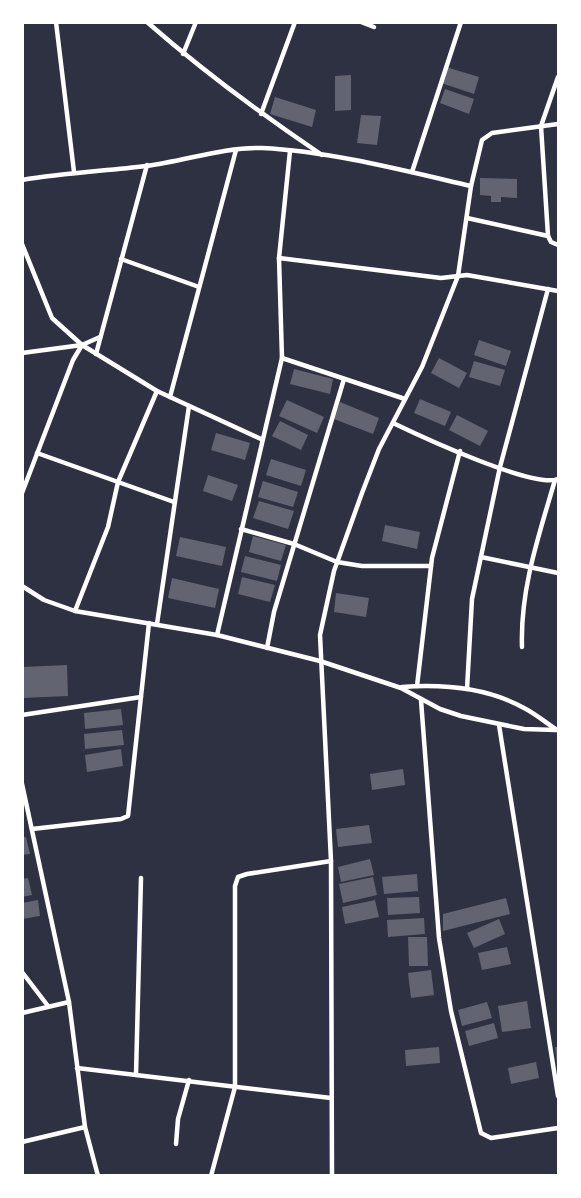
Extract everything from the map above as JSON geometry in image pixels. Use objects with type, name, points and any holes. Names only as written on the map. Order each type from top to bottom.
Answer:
[{"type":"street","points":[[56,22],[74,172]]},
{"type":"street","points":[[147,22],[183,54],[261,114],[323,156]]},
{"type":"street","points":[[183,54],[196,22]]},
{"type":"street","points":[[261,114],[295,22]]},
{"type":"street","points":[[361,22],[374,27]]},
{"type":"street","points":[[412,172],[461,22]]},
{"type":"street","points":[[558,77],[541,126],[548,236],[551,242],[558,245]]},
{"type":"street","points":[[332,1176],[331,860],[320,661],[320,635],[325,605],[337,562],[379,450],[394,423],[428,350],[458,276],[471,186],[482,140],[486,135],[558,124]]},
{"type":"street","points":[[22,180],[74,172],[147,166],[236,150],[262,148],[323,156],[412,172],[471,186]]},
{"type":"street","points":[[170,397],[236,150]]},
{"type":"street","points":[[217,635],[261,440],[282,358],[280,258],[290,151]]},
{"type":"street","points":[[96,354],[147,166]]},
{"type":"street","points":[[467,218],[548,236]]},
{"type":"street","points":[[22,244],[52,318],[82,345],[157,391],[261,440]]},
{"type":"street","points":[[280,258],[441,278],[467,275],[558,291]]},
{"type":"street","points":[[122,260],[199,287]]},
{"type":"street","points":[[467,689],[472,598],[500,467],[548,289]]},
{"type":"street","points":[[22,353],[82,345],[100,337]]},
{"type":"street","points":[[22,493],[73,360],[82,345]]},
{"type":"street","points":[[282,358],[405,399]]},
{"type":"street","points":[[267,648],[274,612],[344,379]]},
{"type":"street","points":[[75,611],[108,527],[118,482],[157,391]]},
{"type":"street","points":[[158,624],[189,406]]},
{"type":"street","points":[[394,423],[500,467],[542,481],[557,480],[530,566],[521,623],[522,647]]},
{"type":"street","points":[[417,686],[431,566],[460,451]]},
{"type":"street","points":[[38,453],[174,502]]},
{"type":"street","points":[[241,528],[294,544],[337,562],[362,566],[431,566]]},
{"type":"street","points":[[481,557],[558,573]]},
{"type":"street","points":[[22,586],[44,600],[75,611],[217,635],[320,661],[401,688],[440,710],[499,725],[557,731]]},
{"type":"street","points":[[32,829],[121,819],[128,816],[149,623]]},
{"type":"street","points":[[401,688],[417,686],[467,689],[491,693],[525,708],[557,731]]},
{"type":"street","points":[[22,715],[141,697]]},
{"type":"street","points":[[421,700],[439,938],[452,1011],[481,1133],[491,1138],[558,1128]]},
{"type":"street","points":[[499,725],[558,1096]]},
{"type":"street","points":[[23,785],[69,1002],[85,1127],[98,1176]]},
{"type":"street","points":[[211,1176],[235,1086],[234,901],[235,886],[238,878],[246,874],[331,860]]},
{"type":"street","points":[[136,1075],[141,878]]},
{"type":"street","points":[[22,972],[48,1006]]},
{"type":"street","points":[[22,1013],[69,1002]]},
{"type":"street","points":[[77,1068],[332,1098]]},
{"type":"street","points":[[176,1144],[178,1119],[189,1080]]},
{"type":"street","points":[[22,1142],[85,1127]]},
{"type":"building","points":[[446,67],[479,77],[474,94],[441,83]]},
{"type":"building","points":[[351,75],[351,110],[335,111],[335,76]]},
{"type":"building","points":[[445,89],[474,99],[469,114],[440,103]]},
{"type":"building","points":[[275,97],[316,110],[312,127],[270,114]]},
{"type":"building","points":[[361,115],[381,116],[377,145],[357,143]]},
{"type":"building","points":[[480,178],[517,179],[517,198],[501,197],[501,202],[491,202],[491,196],[480,195]]},
{"type":"building","points":[[479,340],[511,351],[506,366],[474,355]]},
{"type":"building","points":[[439,358],[467,373],[459,388],[431,373]]},
{"type":"building","points":[[474,361],[505,370],[500,386],[469,377]]},
{"type":"building","points":[[294,369],[333,379],[330,394],[290,384]]},
{"type":"building","points":[[420,399],[451,412],[445,426],[414,413]]},
{"type":"building","points":[[287,400],[324,417],[317,433],[279,416]]},
{"type":"building","points":[[340,402],[379,418],[373,434],[334,419]]},
{"type":"building","points":[[457,415],[488,431],[480,446],[449,430]]},
{"type":"building","points":[[280,421],[308,435],[301,450],[272,436]]},
{"type":"building","points":[[216,433],[250,443],[245,460],[211,450]]},
{"type":"building","points":[[271,459],[306,470],[301,486],[266,475]]},
{"type":"building","points":[[208,475],[238,485],[232,501],[203,491]]},
{"type":"building","points":[[263,481],[298,492],[293,507],[258,497]]},
{"type":"building","points":[[259,501],[294,511],[288,529],[253,518]]},
{"type":"building","points":[[385,525],[420,532],[417,549],[382,541]]},
{"type":"building","points":[[253,536],[286,545],[281,561],[249,552]]},
{"type":"building","points":[[180,537],[226,547],[222,566],[176,556]]},
{"type":"building","points":[[245,556],[281,565],[277,581],[241,572]]},
{"type":"building","points":[[242,577],[275,585],[270,602],[238,594]]},
{"type":"building","points":[[172,578],[219,589],[215,608],[168,598]]},
{"type":"building","points":[[336,593],[369,598],[366,617],[334,612]]},
{"type":"building","points":[[67,665],[68,696],[22,698],[22,667]]},
{"type":"building","points":[[121,709],[123,725],[85,729],[84,713]]},
{"type":"building","points":[[122,730],[124,745],[85,749],[84,734]]},
{"type":"building","points":[[121,749],[123,766],[87,772],[85,755]]},
{"type":"building","points":[[403,769],[405,785],[372,790],[370,774]]},
{"type":"building","points":[[369,825],[372,843],[338,847],[336,829]]},
{"type":"building","points":[[22,837],[26,837],[30,854],[22,855]]},
{"type":"building","points":[[370,859],[374,875],[341,882],[338,867]]},
{"type":"building","points":[[417,874],[418,891],[384,894],[382,877]]},
{"type":"building","points":[[373,877],[377,895],[343,903],[339,884]]},
{"type":"building","points":[[28,878],[32,895],[22,897],[22,879]]},
{"type":"building","points":[[419,897],[420,913],[388,915],[387,898]]},
{"type":"building","points":[[506,898],[510,914],[443,931],[443,914]]},
{"type":"building","points":[[38,900],[40,916],[22,919],[22,903]]},
{"type":"building","points":[[375,900],[379,917],[345,924],[342,907]]},
{"type":"building","points":[[424,918],[425,934],[388,937],[387,920]]},
{"type":"building","points":[[499,919],[505,934],[474,948],[467,933]]},
{"type":"building","points":[[408,937],[427,937],[428,966],[409,966]]},
{"type":"building","points":[[507,947],[511,964],[482,970],[478,953]]},
{"type":"building","points":[[431,970],[434,995],[411,998],[408,973]]},
{"type":"building","points":[[527,1001],[531,1028],[502,1032],[498,1006]]},
{"type":"building","points":[[487,1002],[492,1018],[462,1026],[458,1010]]},
{"type":"building","points":[[494,1023],[498,1038],[469,1046],[465,1031]]},
{"type":"building","points":[[439,1047],[440,1063],[406,1066],[405,1050]]},
{"type":"building","points":[[555,1047],[558,1047],[558,1065],[557,1065]]},
{"type":"building","points":[[536,1062],[539,1078],[511,1084],[508,1068]]}]
